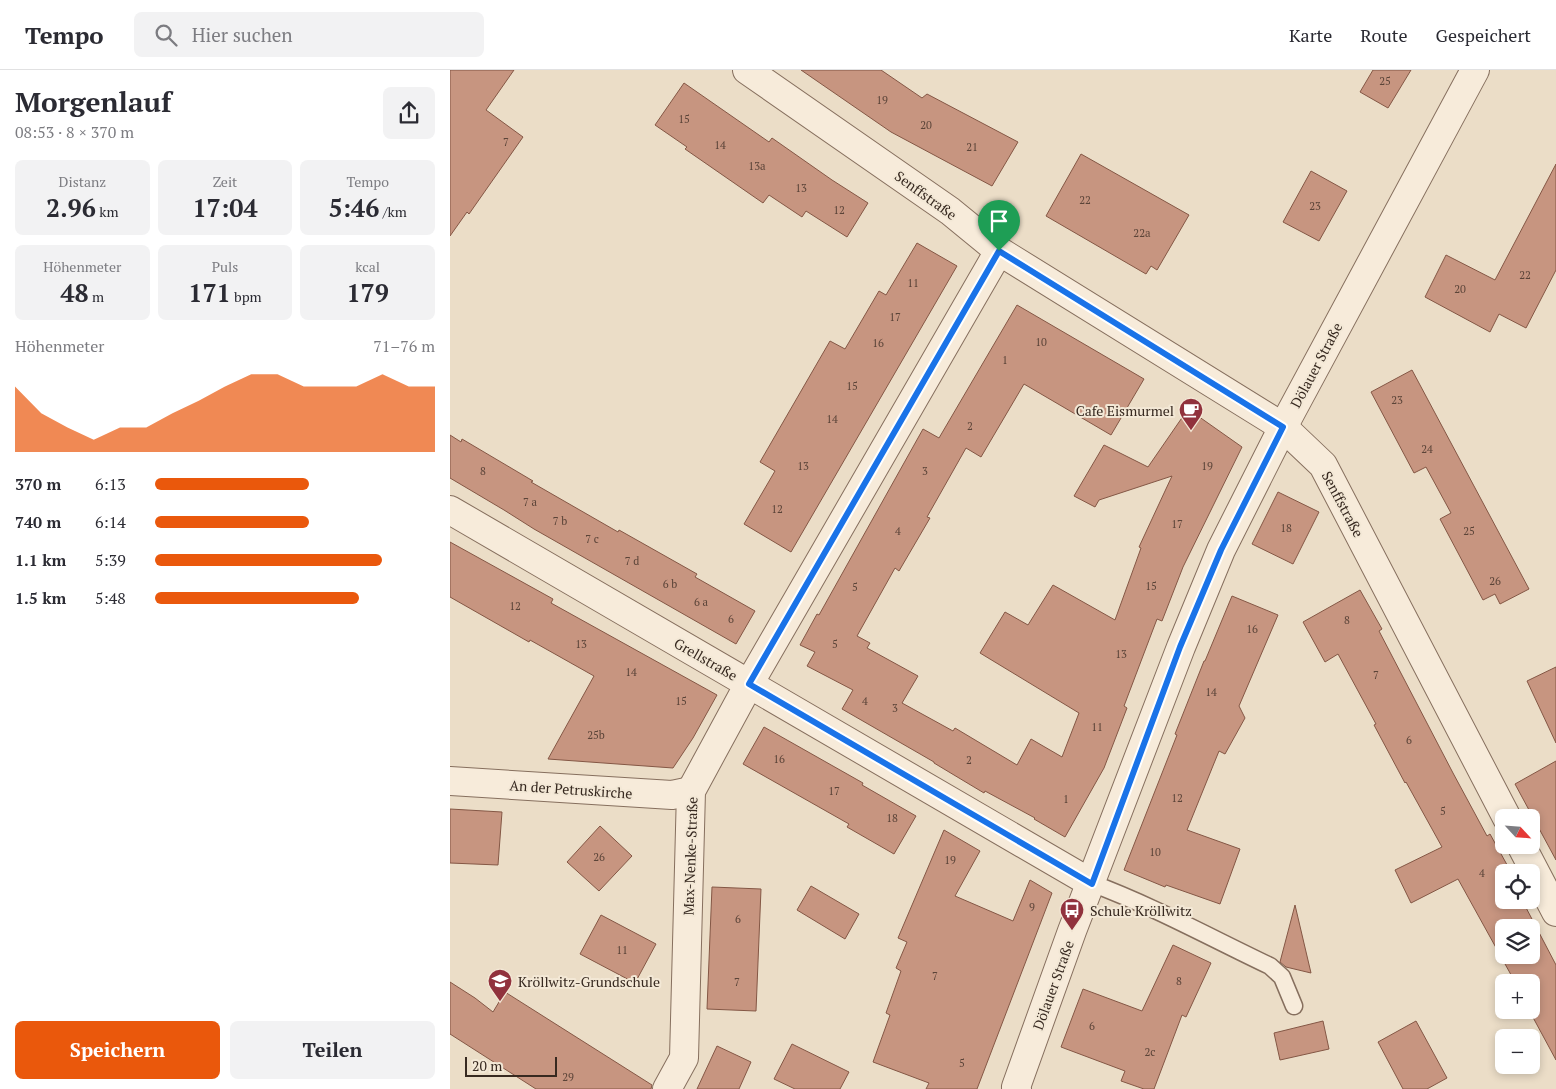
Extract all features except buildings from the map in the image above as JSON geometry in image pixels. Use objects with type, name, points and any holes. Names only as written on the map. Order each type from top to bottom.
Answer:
[{"type":"street","name":"Senffstraße","points":[[747,70],[950,211],[999,251],[1283,427],[1323,465],[1502,809]]},
{"type":"street","name":"Dölauer Straße","points":[[1016,1088],[1072,931],[1092,884],[1180,647],[1221,550],[1283,427],[1475,70]]},
{"type":"street","name":"Max-Nenke-Straße","points":[[667,1089],[684,1058],[691,791],[749,684],[999,251]]},
{"type":"street","name":"Grellstraße","points":[[450,510],[1092,884]]},
{"type":"street","name":"An der Petruskirche","points":[[450,781],[672,795],[691,791]]},
{"type":"street","points":[[1526,854],[1556,912]]},
{"type":"lane","points":[[1092,884],[1119,893],[1161,912],[1270,966],[1282,977],[1294,1006]]},
{"type":"place","name":"Cafe Eismurmel","points":[[1191,431]]},
{"type":"place","name":"Schule Kröllwitz","points":[[1072,931]]},
{"type":"place","name":"Kröllwitz-Grundschule","points":[[500,1002]]},
{"type":"route","points":[[999,251],[1283,427],[1221,550],[1180,647],[1092,884],[749,684],[999,251]]}]
